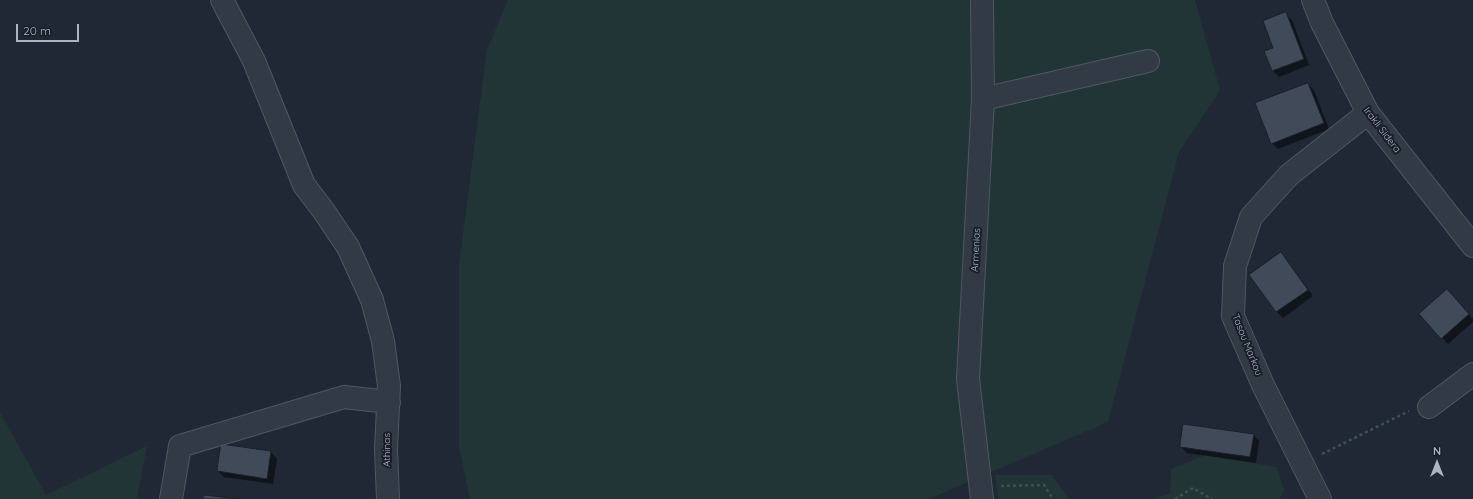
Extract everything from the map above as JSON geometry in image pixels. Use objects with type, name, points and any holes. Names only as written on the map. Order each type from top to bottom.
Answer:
[{"type":"street","name":"Athinas","points":[[222,0],[254,61],[304,185],[348,247],[372,300],[383,341],[389,386],[386,449],[388,499]]},
{"type":"street","name":"Armenias","points":[[982,0],[983,99],[968,379],[982,493]]},
{"type":"street","name":"Irakli Sidera","points":[[1313,0],[1322,23],[1368,114],[1473,246]]},
{"type":"street","points":[[983,99],[1148,61]]},
{"type":"street","name":"Tasou Markou","points":[[1319,499],[1263,385],[1233,316],[1235,266],[1251,217],[1289,175],[1368,114]]},
{"type":"street","points":[[1430,408],[1473,374]]},
{"type":"street","points":[[171,499],[180,446],[344,397],[389,402]]},
{"type":"path","points":[[1302,464],[1406,412],[1430,408]]},
{"type":"path","points":[[982,493],[1044,485],[1053,499]]},
{"type":"path","points":[[1175,499],[1192,488],[1212,499]]},
{"type":"shaded area","points":[[508,0],[1195,0],[1220,90],[1179,152],[1108,422],[929,499],[470,499],[459,447],[459,264],[487,49]]},
{"type":"shaded area","points":[[0,412],[46,495],[147,446],[137,499],[0,499]]},
{"type":"shaded area","points":[[1206,455],[1277,467],[1284,491],[1280,499],[1154,499],[1170,493],[1171,469]]},
{"type":"shaded area","points":[[995,475],[1052,475],[1069,499],[998,499]]},
{"type":"building","points":[[1286,12],[1304,59],[1272,71],[1264,51],[1273,48],[1263,21]]},
{"type":"building","points":[[1308,83],[1324,123],[1271,144],[1255,103]]},
{"type":"building","points":[[1281,252],[1308,290],[1276,312],[1249,275]]},
{"type":"building","points":[[1447,289],[1469,314],[1441,339],[1419,314]]},
{"type":"building","points":[[1183,424],[1254,434],[1250,457],[1180,447]]},
{"type":"building","points":[[221,444],[271,451],[267,479],[217,471]]},
{"type":"building","points":[[204,495],[239,499],[203,499]]}]
